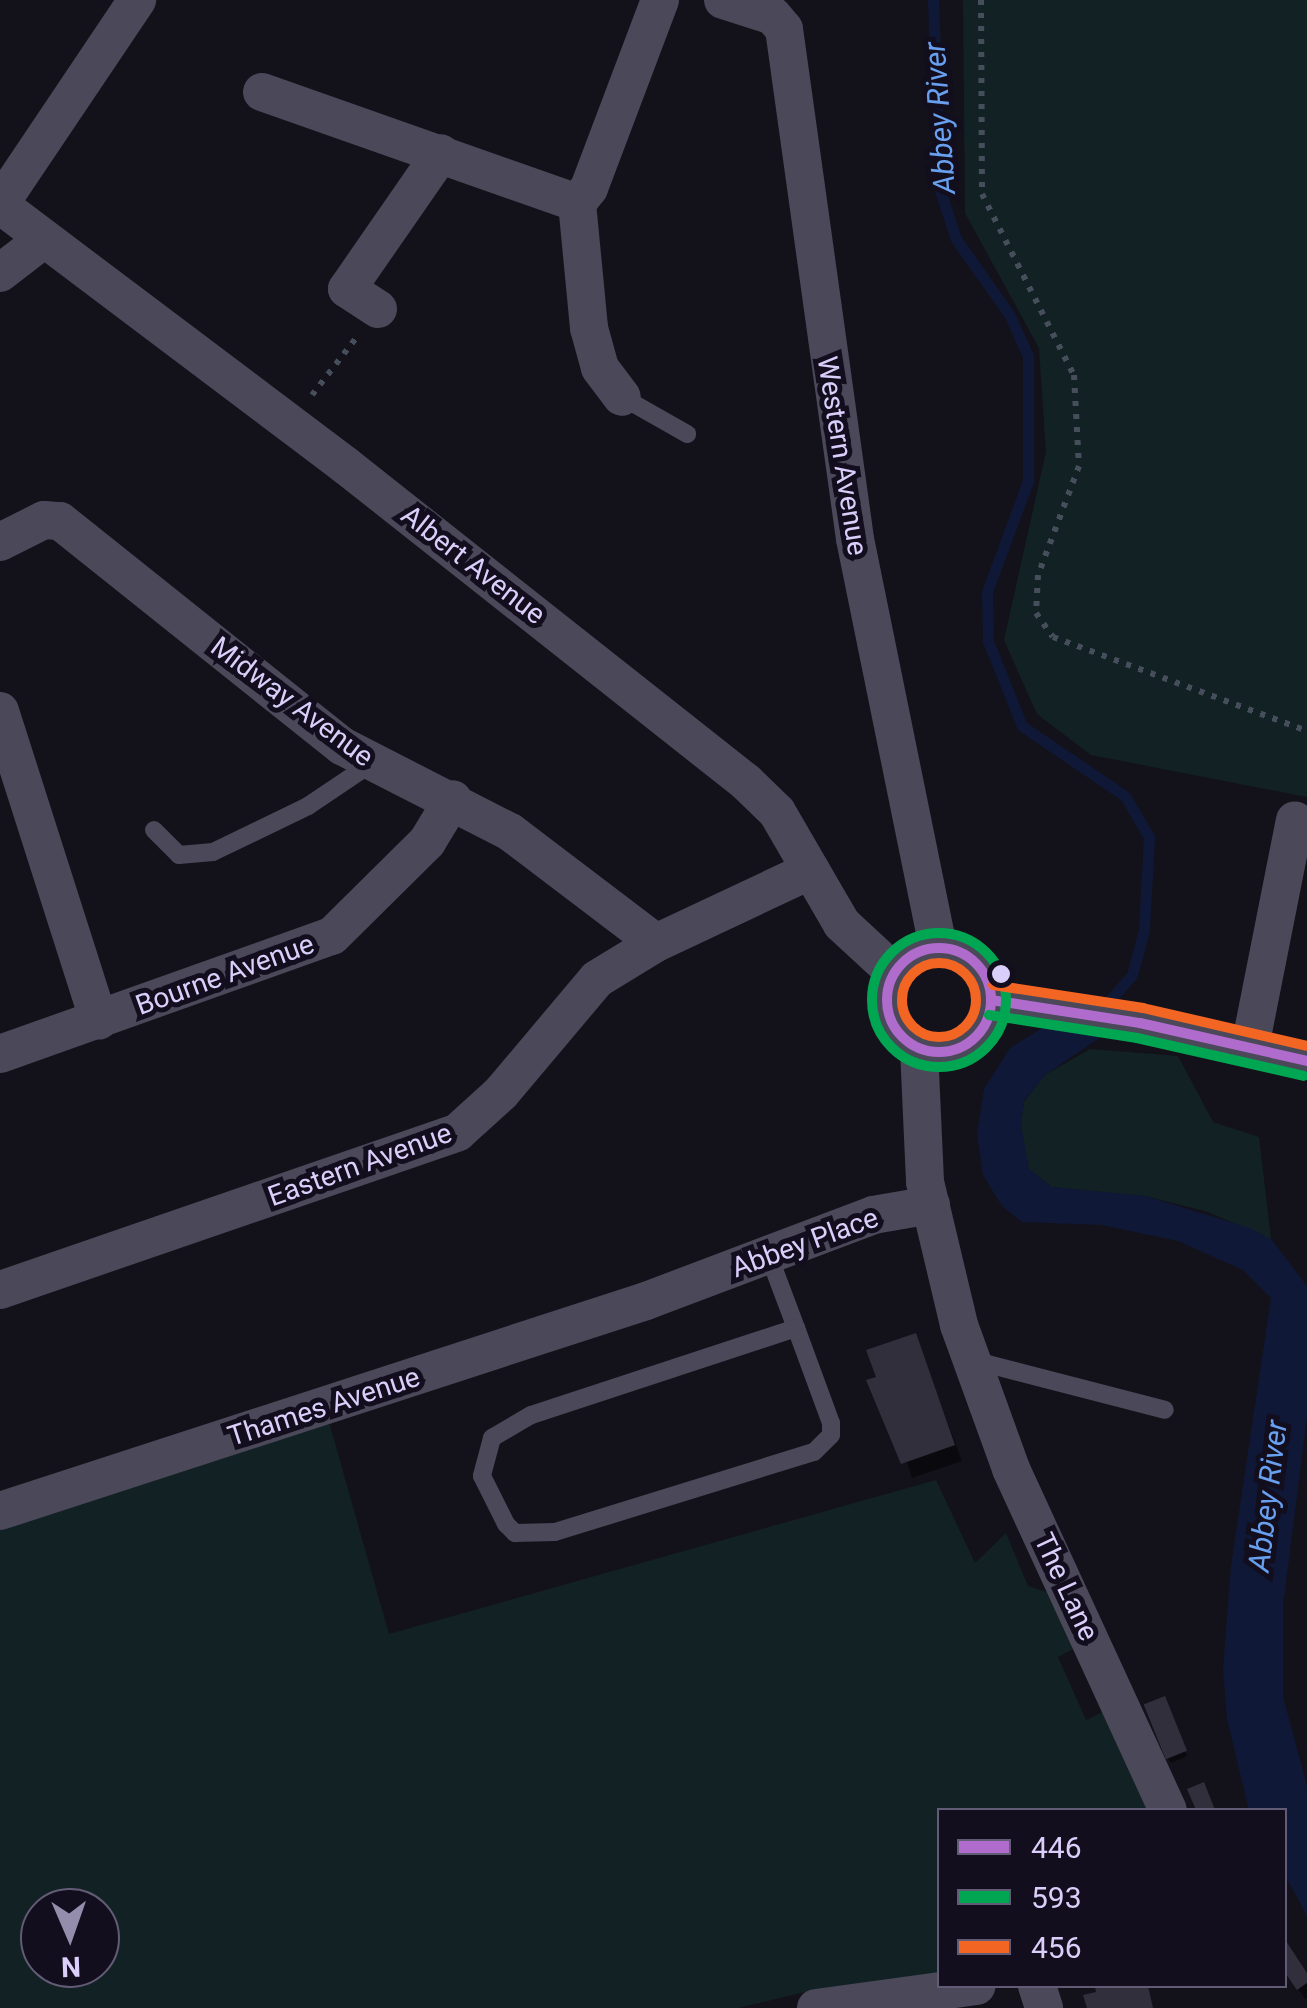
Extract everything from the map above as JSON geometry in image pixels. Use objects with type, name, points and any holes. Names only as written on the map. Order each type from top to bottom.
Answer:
[{"type":"street","points":[[0,205],[137,0]]},
{"type":"street","points":[[622,397],[600,368],[588,328],[577,203],[589,188],[660,0]]},
{"type":"street","name":"Western Avenue","points":[[729,1],[773,16],[784,29],[855,540],[938,947]]},
{"type":"street","points":[[262,92],[577,203]]},
{"type":"street","points":[[378,309],[347,289],[441,153]]},
{"type":"street","name":"Albert Avenue","points":[[0,205],[290,424],[746,782],[777,812],[861,948],[895,973]]},
{"type":"street","points":[[0,274],[44,239]]},
{"type":"street","name":"Midway Avenue","points":[[0,542],[44,520],[60,521],[369,765],[453,798],[510,832],[656,943]]},
{"type":"street","points":[[0,711],[99,1020]]},
{"type":"street","name":"Bourne Avenue","points":[[0,1054],[332,936],[427,842],[453,798]]},
{"type":"street","points":[[1250,1047],[1295,820]]},
{"type":"street","points":[[656,943],[811,870]]},
{"type":"street","name":"Eastern Avenue","points":[[0,1290],[458,1132],[502,1093],[596,979],[656,943]]},
{"type":"street","points":[[919,1048],[960,1048],[976,1037],[991,1000],[976,962],[938,947],[918,952],[895,973],[886,1000],[890,1020],[919,1048],[931,1205]]},
{"type":"street","points":[[991,1000],[1140,1023],[1307,1061]]},
{"type":"street","name":"Abbey Place","points":[[646,1301],[873,1215],[931,1205]]},
{"type":"street","name":"The Lane","points":[[931,1205],[972,1360],[1011,1469],[1167,1808]]},
{"type":"street","name":"Thames Avenue","points":[[0,1510],[646,1301]]},
{"type":"street","points":[[816,2008],[962,1988]]},
{"type":"lane","points":[[622,397],[687,434]]},
{"type":"lane","points":[[154,830],[179,855],[213,852],[308,806],[369,765]]},
{"type":"lane","points":[[769,1256],[796,1328],[831,1423],[830,1435],[814,1452],[555,1532],[515,1533],[506,1524],[482,1476],[482,1455],[508,1424],[796,1328]]},
{"type":"lane","points":[[972,1360],[1166,1410]]},
{"type":"path","points":[[981,0],[982,194],[1074,375],[1078,466],[1038,574],[1036,612],[1052,637],[1307,731]]},
{"type":"path","points":[[290,424],[378,309]]},
{"type":"shaded area","points":[[963,0],[1307,0],[1307,797],[1091,755],[1037,714],[1004,640],[1046,452],[1039,348],[965,213]]},
{"type":"shaded area","points":[[1090,1049],[1178,1056],[1213,1122],[1259,1137],[1271,1239],[1208,1212],[1145,1196],[1052,1187],[1029,1169],[1021,1125],[1024,1102],[1045,1075]]},
{"type":"shaded area","points":[[327,1415],[389,1634],[936,1480],[975,1563],[1006,1533],[1028,1586],[1047,1592],[1079,1646],[1058,1657],[1086,1720],[1113,1707],[1162,1808],[937,1808],[937,1975],[818,1989],[738,2008],[0,2008],[0,1521]]},
{"type":"water","points":[[1052,1022],[1111,1030],[1045,1075],[1024,1101],[1021,1125],[1029,1169],[1052,1187],[1145,1196],[1250,1228],[1271,1239],[1307,1286],[1307,1416],[1283,1606],[1283,1697],[1307,1786],[1307,1916],[1287,1879],[1287,1808],[1249,1808],[1227,1719],[1223,1669],[1231,1566],[1271,1298],[1243,1270],[1178,1241],[1102,1225],[1022,1222],[1002,1206],[983,1175],[977,1134],[984,1089],[1010,1048]]},
{"type":"building","points":[[916,1333],[955,1445],[901,1464],[866,1380],[876,1377],[866,1350]]},
{"type":"building","points":[[1165,1696],[1187,1751],[1166,1759],[1144,1705]]},
{"type":"building","points":[[1204,1782],[1214,1808],[1195,1808],[1187,1789]]},
{"type":"building","points":[[1287,1943],[1307,1973],[1307,1983],[1297,1990],[1287,1975]]},
{"type":"building","points":[[1095,1988],[1148,1988],[1153,2008],[1087,2008],[1083,1995],[1096,1992]]},
{"type":"waterway","name":"Abbey River","points":[[933,0],[940,190],[956,239],[1009,314],[1028,356],[1028,481],[987,592],[988,641],[1022,726],[1125,796],[1149,837],[1144,930],[1132,975],[1100,1011]]},
{"type":"transit line","name":"593","points":[[939,933],[965,938],[986,953],[1001,974],[1006,1000],[1001,1026],[986,1047],[965,1062],[939,1067],[913,1062],[892,1047],[877,1026],[872,1000],[877,974],[892,953],[913,938],[939,933]]},
{"type":"transit line","name":"446","points":[[939,948],[959,952],[976,963],[987,980],[991,1000],[987,1020],[976,1037],[959,1048],[939,1052],[919,1048],[902,1037],[891,1020],[887,1000],[891,980],[902,963],[919,952],[939,948]]},
{"type":"transit line","name":"456","points":[[939,963],[965,974],[976,1000],[965,1026],[939,1037],[913,1026],[902,1000],[913,974],[939,963]]},
{"type":"transit line","name":"456","points":[[993,985],[1143,1008],[1307,1046]]},
{"type":"transit line","name":"446","points":[[991,1000],[1140,1023],[1307,1061]]},
{"type":"transit line","name":"593","points":[[989,1015],[1137,1038],[1304,1076]]}]
